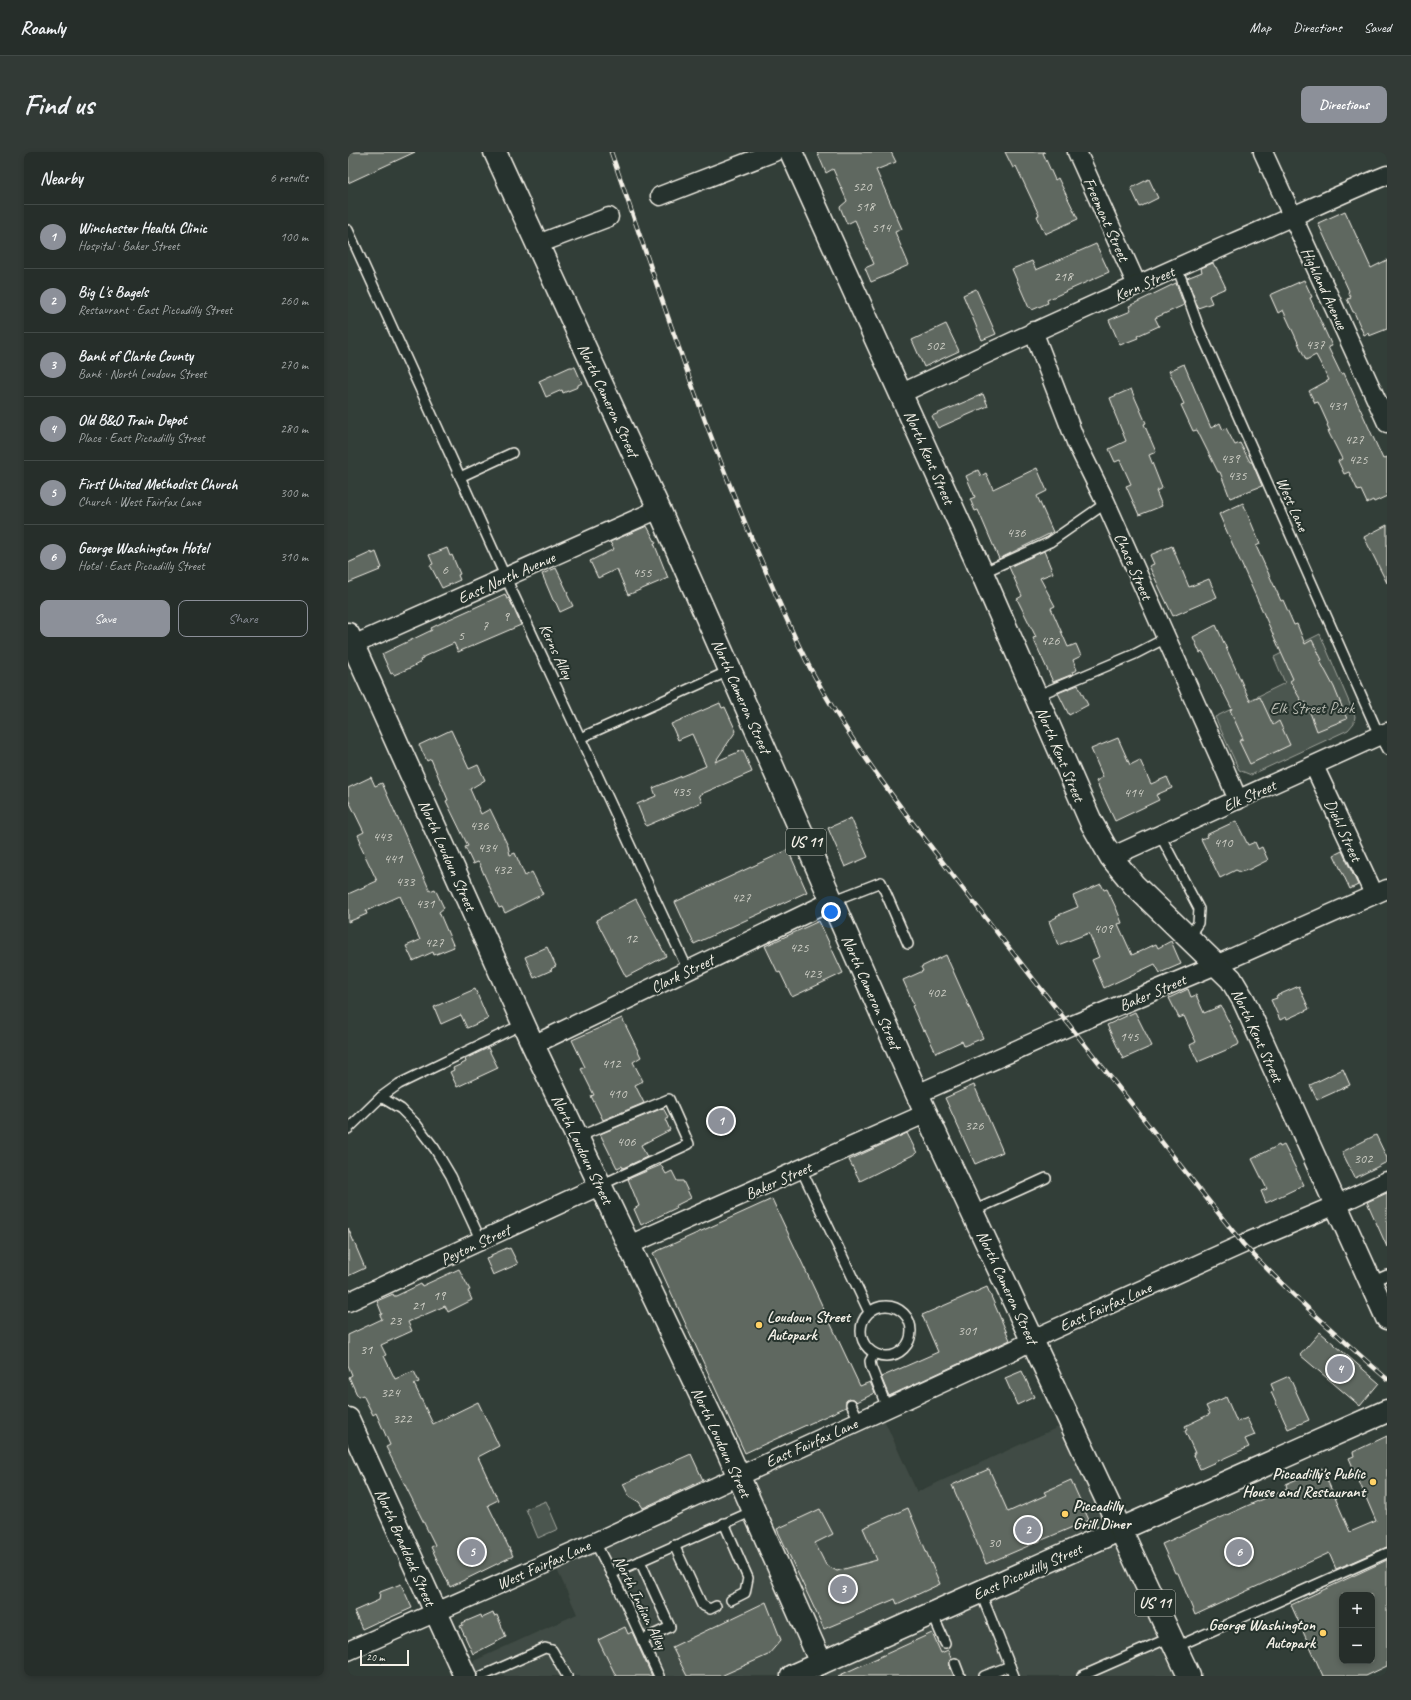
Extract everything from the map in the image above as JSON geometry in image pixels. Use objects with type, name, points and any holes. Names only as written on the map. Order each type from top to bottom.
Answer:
[{"type":"street","name":"North Cameron Street","points":[[495,152],[659,508],[917,1094],[1034,1340],[1189,1676]]},
{"type":"street","points":[[660,196],[774,152]]},
{"type":"street","name":"North Kent Street","points":[[791,152],[902,393],[1091,822],[1111,857],[1134,885],[1231,979],[1244,1001],[1336,1205],[1379,1278],[1387,1318]]},
{"type":"street","name":"Freemont Street","points":[[1077,152],[1138,285]]},
{"type":"street","name":"Highland Avenue","points":[[1263,152],[1387,423]]},
{"type":"street","name":"Kern Street","points":[[902,393],[1033,331],[1066,319],[1138,285],[1387,175]]},
{"type":"street","points":[[538,244],[609,217]]},
{"type":"street","name":"Chase Street","points":[[1033,331],[1076,442],[1106,503],[1238,800]]},
{"type":"street","name":"East North Avenue","points":[[350,640],[506,578],[659,508]]},
{"type":"street","name":"North Loudoun Street","points":[[350,640],[533,1045],[738,1475],[820,1663]]},
{"type":"street","name":"Elk Street","points":[[1111,857],[1314,766],[1384,739]]},
{"type":"street","name":"Diehl Street","points":[[1314,766],[1381,891]]},
{"type":"street","name":"Baker Street","points":[[917,1094],[1070,1026],[1216,965],[1381,891]]},
{"type":"street","name":"Clark Street","points":[[533,1045],[832,901]]},
{"type":"street","name":"Baker Street","points":[[629,1245],[927,1114]]},
{"type":"street","name":"East Fairfax Lane","points":[[738,1475],[887,1408],[1034,1340],[1046,1333],[1387,1181]]},
{"type":"street","name":"Peyton Street","points":[[348,1302],[601,1185]]},
{"type":"street","name":"East Piccadilly Street","points":[[792,1676],[1387,1411]]},
{"type":"street","name":"North Braddock Street","points":[[348,1419],[465,1676]]},
{"type":"street","name":"West Fairfax Lane","points":[[348,1651],[594,1542],[738,1475]]},
{"type":"lane","name":"Kerns Alley","points":[[348,230],[506,578],[688,970]]},
{"type":"lane","name":"West Lane","points":[[1177,268],[1199,328],[1384,739]]},
{"type":"lane","points":[[460,476],[512,453]]},
{"type":"lane","points":[[982,573],[1050,542],[1106,503]]},
{"type":"lane","points":[[1036,696],[1135,654],[1166,638]]},
{"type":"lane","points":[[580,738],[731,670]]},
{"type":"lane","points":[[1160,835],[1199,909],[1198,923],[1188,938]]},
{"type":"lane","points":[[832,901],[881,882],[908,944]]},
{"type":"lane","points":[[348,1129],[381,1097],[399,1084],[524,1024]]},
{"type":"lane","points":[[381,1097],[401,1109],[416,1124],[435,1149],[452,1176],[481,1241]]},
{"type":"lane","points":[[578,1137],[669,1099],[689,1144],[601,1185]]},
{"type":"lane","points":[[801,1169],[869,1312]]},
{"type":"lane","points":[[973,1211],[1046,1178]]},
{"type":"lane","points":[[885,1306],[894,1307],[908,1317],[912,1334],[909,1342],[904,1349],[889,1357],[874,1354],[867,1349],[863,1342],[861,1334],[864,1319],[869,1312],[876,1308],[885,1306]]},
{"type":"lane","points":[[874,1354],[870,1361],[871,1367],[887,1408]]},
{"type":"lane","points":[[851,1404],[859,1420]]},
{"type":"lane","points":[[611,1574],[753,1511]]},
{"type":"lane","points":[[724,1523],[748,1578],[745,1593],[731,1600]]},
{"type":"lane","name":"North Indian Alley","points":[[594,1542],[611,1574],[659,1676]]},
{"type":"lane","points":[[674,1546],[702,1605],[710,1609],[716,1606]]},
{"type":"lane","points":[[1082,1676],[1173,1642],[1387,1553]]},
{"type":"lane","points":[[640,1561],[670,1627],[642,1640]]},
{"type":"lane","points":[[980,1591],[1014,1676]]},
{"type":"lane","points":[[932,1613],[945,1642]]},
{"type":"lane","points":[[482,1676],[545,1648],[552,1650],[566,1676]]},
{"type":"lane","points":[[954,1663],[960,1676]]},
{"type":"lane","points":[[984,1676],[1010,1666]]},
{"type":"shaded area","points":[[882,1415],[917,1492],[1067,1423],[1183,1676],[472,1676],[467,1664],[577,1614],[555,1565]]},
{"type":"green space","name":"Elk Street Park","points":[[1320,634],[1355,716],[1354,723],[1348,730],[1251,775],[1239,770],[1215,717],[1285,683],[1274,657]]},
{"type":"green space","points":[[546,1501],[558,1529],[538,1538],[526,1509]]},
{"type":"building","points":[[348,152],[415,152],[348,183]]},
{"type":"building","points":[[817,152],[891,152],[896,162],[876,170],[902,229],[895,232],[909,265],[871,282],[865,268],[874,264],[855,220],[847,224],[840,207],[847,201],[833,169],[826,173]]},
{"type":"building","points":[[1005,152],[1045,152],[1043,153],[1055,180],[1058,178],[1078,219],[1045,234],[1037,216],[1039,215],[1016,166],[1013,168]]},
{"type":"building","points":[[1149,179],[1158,198],[1140,207],[1131,188]]},
{"type":"building","points":[[1345,211],[1371,268],[1387,260],[1387,329],[1369,336],[1368,333],[1364,335],[1347,299],[1351,298],[1348,292],[1349,291],[1318,223]]},
{"type":"building","points":[[1096,244],[1109,272],[1047,300],[1048,303],[1032,310],[1030,307],[1029,308],[1012,269],[1032,261],[1036,270]]},
{"type":"building","points":[[1213,263],[1226,288],[1209,296],[1212,303],[1198,308],[1187,278],[1202,272],[1201,268]]},
{"type":"building","points":[[1304,280],[1312,297],[1310,298],[1332,346],[1328,347],[1341,374],[1344,373],[1383,459],[1387,457],[1387,496],[1374,502],[1373,500],[1367,503],[1361,490],[1358,491],[1349,472],[1344,474],[1338,461],[1342,459],[1328,431],[1330,431],[1327,425],[1328,424],[1318,402],[1315,403],[1309,391],[1329,380],[1316,355],[1306,360],[1283,310],[1278,313],[1270,295]]},
{"type":"building","points":[[1176,283],[1184,305],[1155,318],[1159,326],[1137,336],[1138,338],[1120,345],[1109,320],[1131,311],[1129,306]]},
{"type":"building","points":[[976,289],[996,334],[982,340],[963,295]]},
{"type":"building","points":[[946,324],[959,351],[924,367],[912,340]]},
{"type":"building","points":[[1184,364],[1211,428],[1220,423],[1223,430],[1226,428],[1235,445],[1240,443],[1250,462],[1252,462],[1262,486],[1230,498],[1220,472],[1218,472],[1197,430],[1193,431],[1181,405],[1184,404],[1169,371]]},
{"type":"building","points":[[570,367],[575,367],[582,383],[578,385],[578,387],[563,393],[562,390],[546,397],[539,381]]},
{"type":"building","points":[[1131,389],[1146,423],[1144,424],[1156,452],[1149,455],[1162,488],[1156,491],[1162,506],[1139,515],[1126,486],[1131,484],[1120,460],[1115,462],[1109,449],[1126,441],[1110,398]]},
{"type":"building","points":[[983,394],[988,406],[938,428],[932,416]]},
{"type":"building","points":[[1037,468],[1047,491],[1037,496],[1053,532],[999,559],[978,510],[975,511],[970,499],[975,497],[966,476],[978,470],[981,476],[986,473],[993,489]]},
{"type":"building","points":[[1243,503],[1260,544],[1256,546],[1281,601],[1283,600],[1294,625],[1297,624],[1305,644],[1312,640],[1347,719],[1317,731],[1306,702],[1303,704],[1290,681],[1293,679],[1219,514]]},
{"type":"building","points":[[1387,525],[1387,583],[1364,537]]},
{"type":"building","points":[[647,526],[656,543],[654,543],[668,578],[628,595],[617,569],[598,578],[590,561],[614,549],[610,542]]},
{"type":"building","points":[[1172,546],[1189,587],[1209,579],[1217,597],[1173,616],[1149,566],[1154,564],[1150,555]]},
{"type":"building","points":[[447,548],[450,556],[452,555],[460,574],[458,575],[460,580],[442,588],[430,565],[433,564],[429,555]]},
{"type":"building","points":[[1044,551],[1053,573],[1040,578],[1055,606],[1051,608],[1068,647],[1076,644],[1081,656],[1073,660],[1077,670],[1072,672],[1073,674],[1053,682],[1033,638],[1036,637],[1017,599],[1022,596],[1009,567]]},
{"type":"building","points":[[372,552],[372,554],[376,552],[382,568],[348,583],[348,563]]},
{"type":"building","points":[[556,568],[573,606],[560,612],[542,574]]},
{"type":"building","points":[[505,594],[507,599],[509,598],[521,625],[458,652],[454,643],[423,657],[423,659],[420,660],[421,662],[410,668],[394,675],[393,673],[391,674],[382,654],[432,630],[431,628],[445,621]]},
{"type":"building","points":[[1216,625],[1250,701],[1260,697],[1273,725],[1279,721],[1290,745],[1250,764],[1239,741],[1243,739],[1230,710],[1232,709],[1203,652],[1200,653],[1193,637]]},
{"type":"building","points":[[1078,685],[1088,705],[1069,715],[1058,693]]},
{"type":"building","points":[[720,703],[722,708],[725,707],[736,731],[715,762],[743,750],[752,772],[699,795],[702,802],[646,826],[637,804],[656,796],[653,788],[706,766],[692,734],[678,740],[671,724]]},
{"type":"building","points":[[451,730],[469,769],[478,765],[485,780],[470,789],[481,814],[490,809],[508,846],[510,855],[515,853],[525,876],[532,872],[543,894],[505,913],[502,907],[499,908],[479,863],[473,864],[465,847],[468,846],[446,801],[448,800],[431,759],[427,761],[419,745]]},
{"type":"building","points":[[1118,738],[1130,765],[1140,760],[1151,784],[1167,777],[1172,788],[1156,795],[1159,800],[1115,821],[1096,781],[1103,777],[1091,749]]},
{"type":"building","points":[[371,777],[375,786],[382,783],[430,891],[435,889],[444,908],[439,912],[454,947],[434,955],[433,952],[413,961],[406,946],[420,940],[400,896],[366,911],[367,914],[348,922],[348,894],[377,881],[359,843],[361,842],[358,835],[364,832],[348,799],[348,788]]},
{"type":"building","points":[[851,818],[868,857],[845,867],[828,828]]},
{"type":"building","points":[[1236,821],[1248,845],[1255,842],[1258,849],[1262,847],[1268,860],[1248,870],[1240,872],[1236,870],[1220,878],[1201,839],[1207,837],[1206,835]]},
{"type":"building","points":[[788,850],[807,892],[694,944],[675,902]]},
{"type":"building","points":[[1342,851],[1358,885],[1350,889],[1334,855]]},
{"type":"building","points":[[1101,884],[1104,890],[1107,889],[1117,910],[1122,923],[1118,924],[1132,955],[1156,944],[1158,948],[1171,941],[1181,964],[1160,973],[1155,964],[1104,988],[1092,960],[1099,957],[1089,933],[1058,945],[1049,921],[1057,917],[1056,916],[1078,907],[1073,896]]},
{"type":"building","points":[[636,899],[666,956],[626,977],[596,920]]},
{"type":"building","points":[[819,921],[843,973],[792,997],[765,946]]},
{"type":"building","points":[[547,947],[556,966],[551,969],[552,970],[534,978],[525,957]]},
{"type":"building","points":[[946,955],[983,1038],[964,1046],[962,1041],[936,1053],[925,1030],[923,1031],[903,980],[923,971],[921,967]]},
{"type":"building","points":[[1299,986],[1309,1009],[1287,1019],[1286,1017],[1280,1020],[1271,1000],[1277,998],[1276,996]]},
{"type":"building","points":[[475,989],[488,1019],[467,1028],[461,1015],[441,1024],[434,1007]]},
{"type":"building","points":[[1188,989],[1191,997],[1196,995],[1204,1013],[1221,1006],[1239,1043],[1238,1045],[1198,1062],[1190,1045],[1196,1042],[1184,1016],[1179,1018],[1169,998]]},
{"type":"building","points":[[1135,1012],[1152,1046],[1123,1059],[1107,1025]]},
{"type":"building","points":[[622,1018],[641,1057],[633,1062],[643,1081],[635,1085],[644,1103],[603,1120],[591,1096],[594,1095],[581,1069],[585,1067],[572,1040]]},
{"type":"building","points":[[488,1048],[498,1068],[457,1087],[450,1072],[454,1070],[453,1068],[466,1062],[465,1059]]},
{"type":"building","points":[[1343,1069],[1350,1085],[1317,1100],[1310,1085]]},
{"type":"building","points":[[974,1085],[1003,1152],[975,1164],[945,1098]]},
{"type":"building","points":[[663,1108],[668,1117],[666,1121],[670,1130],[641,1145],[647,1157],[623,1168],[622,1166],[617,1168],[600,1134]]},
{"type":"building","points":[[907,1133],[917,1153],[860,1181],[849,1160]]},
{"type":"building","points":[[1376,1135],[1387,1158],[1387,1162],[1355,1178],[1342,1152]]},
{"type":"building","points":[[1279,1145],[1280,1147],[1284,1145],[1304,1185],[1266,1203],[1261,1191],[1267,1189],[1252,1159]]},
{"type":"building","points":[[661,1165],[666,1174],[672,1171],[677,1181],[683,1181],[691,1198],[675,1206],[676,1208],[641,1225],[634,1209],[639,1206],[628,1179]]},
{"type":"building","points":[[1387,1193],[1387,1247],[1367,1202]]},
{"type":"building","name":"Loudoun Street Autopark","points":[[772,1199],[860,1386],[870,1382],[875,1393],[857,1402],[854,1399],[849,1399],[846,1401],[846,1407],[745,1453],[653,1253]]},
{"type":"building","points":[[348,1228],[365,1268],[348,1276]]},
{"type":"building","points":[[510,1248],[518,1264],[493,1275],[486,1259],[492,1257],[491,1255]]},
{"type":"building","points":[[459,1269],[470,1290],[468,1291],[472,1300],[448,1312],[445,1306],[408,1322],[412,1331],[381,1345],[386,1355],[384,1356],[395,1379],[414,1371],[419,1382],[414,1384],[433,1424],[478,1402],[499,1446],[478,1457],[498,1500],[488,1505],[513,1556],[450,1587],[431,1547],[435,1545],[386,1447],[390,1445],[376,1413],[373,1415],[363,1395],[358,1397],[349,1377],[352,1375],[348,1365],[348,1335],[382,1319],[380,1315],[382,1314],[377,1301],[393,1294],[396,1296],[421,1284],[422,1286]]},
{"type":"building","points":[[987,1287],[1010,1340],[889,1396],[881,1377],[938,1352],[922,1315]]},
{"type":"building","points":[[1320,1332],[1379,1383],[1360,1406],[1300,1355]]},
{"type":"building","points":[[1022,1371],[1034,1397],[1017,1405],[1005,1378]]},
{"type":"building","points":[[1289,1376],[1309,1420],[1288,1429],[1271,1392],[1274,1391],[1271,1384]]},
{"type":"building","points":[[1226,1397],[1237,1422],[1247,1418],[1255,1435],[1245,1439],[1249,1447],[1200,1469],[1193,1453],[1195,1453],[1185,1431],[1187,1430],[1185,1426],[1210,1414],[1206,1406]]},
{"type":"building","points":[[1387,1436],[1387,1547],[1336,1569],[1329,1553],[1195,1615],[1178,1573],[1175,1573],[1162,1544],[1287,1488],[1286,1484],[1322,1468],[1350,1532],[1376,1521],[1349,1458],[1354,1456],[1353,1452]]},
{"type":"building","points":[[691,1454],[703,1480],[643,1508],[639,1502],[629,1496],[623,1484]]},
{"type":"building","points":[[989,1469],[1008,1512],[1046,1495],[1044,1492],[1071,1480],[1089,1520],[986,1564],[952,1485]]},
{"type":"building","points":[[908,1508],[940,1584],[897,1604],[895,1599],[824,1629],[777,1529],[820,1509],[833,1534],[815,1543],[826,1565],[837,1571],[877,1560],[863,1528]]},
{"type":"building","name":"George Washington Autopark","points":[[1387,1560],[1387,1666],[1366,1676],[1323,1676],[1291,1605]]},
{"type":"building","points":[[401,1584],[412,1608],[362,1629],[354,1611],[379,1600],[380,1592]]},
{"type":"building","points":[[766,1602],[781,1640],[768,1655],[721,1676],[687,1676],[672,1647]]},
{"type":"building","points":[[493,1613],[494,1616],[497,1615],[506,1637],[473,1654],[460,1626],[463,1625],[462,1623],[481,1615],[482,1618]]},
{"type":"building","points":[[625,1627],[628,1634],[632,1632],[652,1676],[616,1676],[598,1640]]},
{"type":"building","points":[[932,1633],[941,1653],[948,1650],[951,1658],[949,1665],[954,1676],[838,1676]]},
{"type":"railway","points":[[611,152],[695,394],[751,537],[801,650],[848,732],[869,764],[938,856],[1081,1040],[1243,1244],[1331,1330],[1387,1379]]},
{"type":"place","name":"Winchester Health Clinic","points":[[721,1121]]},
{"type":"place","name":"Loudoun Street Autopark","points":[[759,1325]]},
{"type":"place","name":"Old B&O Train Depot","points":[[1340,1369]]},
{"type":"place","name":"Piccadilly's Public House and Restaurant","points":[[1373,1482]]},
{"type":"place","name":"Piccadilly Grill Diner","points":[[1065,1514]]},
{"type":"place","name":"Big L's Bagels","points":[[1028,1530]]},
{"type":"place","name":"First United Methodist Church","points":[[472,1552]]},
{"type":"place","name":"George Washington Hotel","points":[[1239,1552]]},
{"type":"place","name":"Bank of Clarke County","points":[[843,1589]]},
{"type":"place","name":"George Washington Autopark","points":[[1323,1633]]}]
